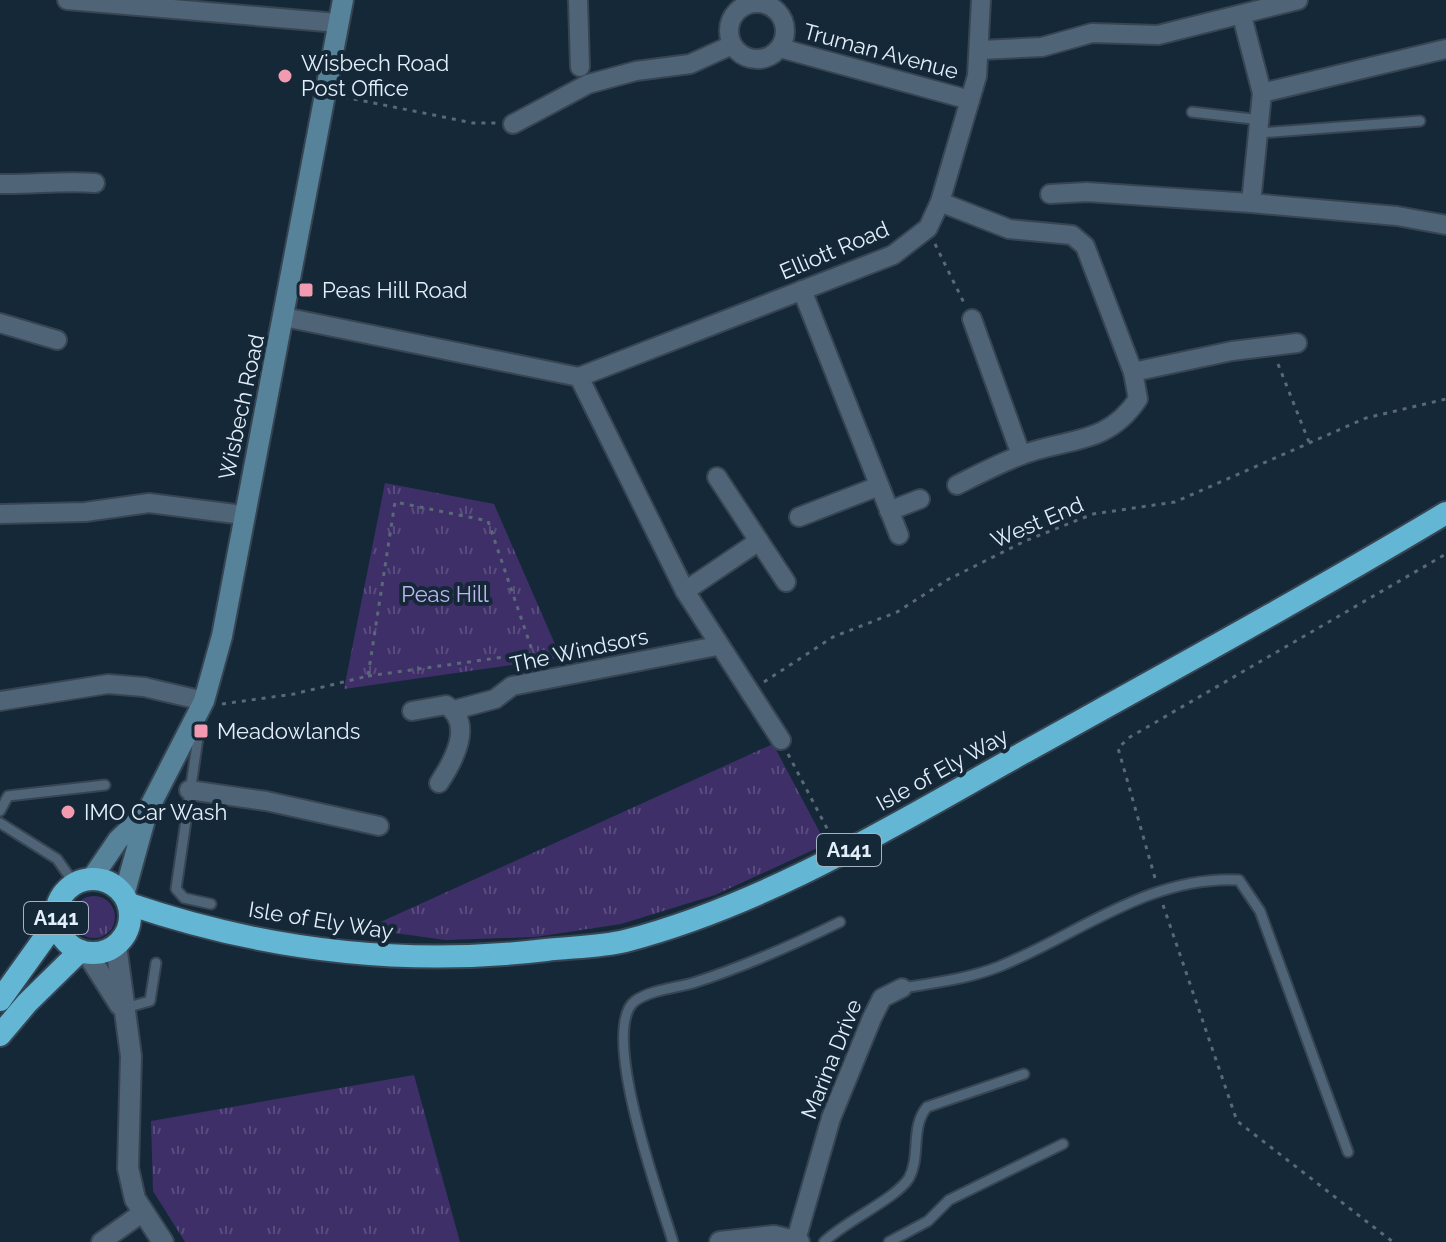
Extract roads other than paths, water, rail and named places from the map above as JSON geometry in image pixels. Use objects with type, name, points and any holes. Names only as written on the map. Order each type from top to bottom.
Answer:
[{"type":"highway","name":"Isle of Ely Way","points":[[126,900],[187,924],[307,948],[384,957],[492,957],[623,941],[731,905],[841,855],[1446,513]]},
{"type":"highway","name":"A141","points":[[0,1000],[56,922],[59,899],[83,881],[116,886],[126,900]]},
{"type":"highway","points":[[122,938],[126,900]]},
{"type":"highway","name":"A141","points":[[56,922],[64,940],[84,952],[107,951],[122,938]]},
{"type":"highway","name":"Isle of Ely Way","points":[[122,938],[187,924]]},
{"type":"highway","name":"A141","points":[[0,1035],[27,1003],[84,952]]},
{"type":"main road","name":"Wisbech Road","points":[[126,900],[147,812],[204,701],[222,636],[343,0]]},
{"type":"main road","name":"Wisbech Road","points":[[83,881],[147,812]]},
{"type":"street","points":[[67,0],[338,23]]},
{"type":"street","points":[[578,0],[580,67]]},
{"type":"street","name":"Elliott Road","points":[[579,377],[893,255],[928,228],[940,202],[970,100],[981,50],[981,0]]},
{"type":"street","points":[[981,50],[1042,47],[1092,33],[1158,35],[1298,0]]},
{"type":"street","name":"Truman Avenue","points":[[780,48],[785,24],[770,6],[758,2],[736,11],[728,34],[732,45],[750,59],[761,59],[780,48],[970,100]]},
{"type":"street","points":[[1242,16],[1262,93],[1251,203]]},
{"type":"street","points":[[513,124],[588,84],[636,71],[690,64],[732,45]]},
{"type":"street","points":[[1262,93],[1446,49]]},
{"type":"street","points":[[0,184],[33,185],[63,180],[95,183]]},
{"type":"street","points":[[1050,194],[1087,192],[1251,203],[1397,216],[1446,225]]},
{"type":"street","points":[[940,202],[1009,229],[1072,235],[1085,246],[1133,372],[1138,399],[1126,417],[1110,429],[1021,455],[957,485]]},
{"type":"street","points":[[802,290],[899,535]]},
{"type":"street","points":[[284,317],[579,377],[685,591],[717,646],[781,740]]},
{"type":"street","points":[[972,319],[1021,455]]},
{"type":"street","points":[[0,323],[57,340]]},
{"type":"street","points":[[1133,372],[1232,351],[1297,343]]},
{"type":"street","points":[[717,477],[786,582]]},
{"type":"street","points":[[799,517],[879,486]]},
{"type":"street","points":[[889,511],[920,499]]},
{"type":"street","points":[[0,514],[85,512],[149,503],[243,515]]},
{"type":"street","points":[[685,591],[759,541]]},
{"type":"street","name":"The Windsors","points":[[412,711],[446,705],[454,710],[495,699],[512,686],[717,646]]},
{"type":"street","points":[[0,701],[108,684],[144,687],[204,701]]},
{"type":"street","points":[[439,783],[458,753],[458,722],[454,710]]},
{"type":"street","points":[[189,790],[266,801],[379,826]]},
{"type":"street","points":[[122,938],[122,1008],[131,1056],[128,1168],[142,1213],[163,1242]]},
{"type":"street","points":[[84,952],[122,1008]]},
{"type":"street","name":"Marina Drive","points":[[798,1241],[831,1118],[872,1018],[882,998],[902,988]]},
{"type":"street","points":[[101,1242],[142,1213]]},
{"type":"street","points":[[720,1242],[774,1236],[798,1241]]},
{"type":"lane","points":[[1192,112],[1260,126],[1420,121]]},
{"type":"lane","points":[[204,701],[176,889],[184,898],[211,904]]},
{"type":"lane","points":[[0,811],[8,796],[105,785]]},
{"type":"lane","points":[[0,823],[57,859],[83,881]]},
{"type":"lane","name":"Marina Drive","points":[[902,988],[971,976],[1000,966],[1158,891],[1214,878],[1239,880],[1260,911],[1348,1152]]},
{"type":"lane","points":[[673,1242],[633,1109],[625,1051],[626,1012],[636,1001],[695,982],[840,922]]},
{"type":"lane","points":[[122,1008],[150,1001],[156,963]]},
{"type":"lane","points":[[824,1242],[844,1224],[900,1188],[910,1176],[919,1117],[927,1107],[1024,1074]]},
{"type":"lane","points":[[889,1242],[928,1221],[949,1200],[1063,1144]]},
{"type":"place","name":"Wisbech Road Post Office","points":[[285,76]]},
{"type":"place","name":"Peas Hill Road","points":[[306,290]]},
{"type":"place","name":"Meadowlands","points":[[201,731]]},
{"type":"place","name":"IMO Car Wash","points":[[68,812]]},
{"type":"park label","name":"Peas Hill","points":[[445,594]]}]
